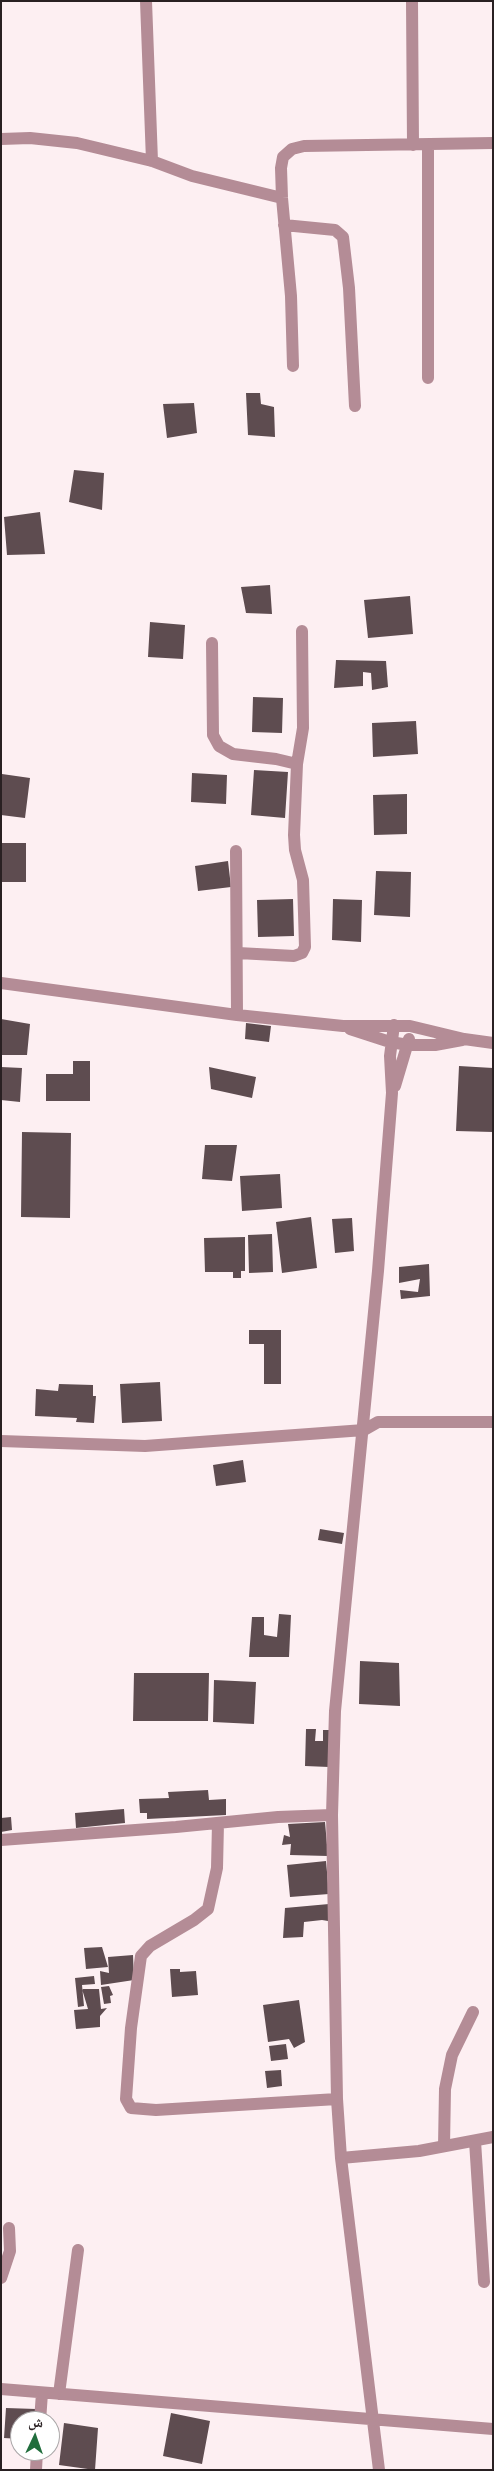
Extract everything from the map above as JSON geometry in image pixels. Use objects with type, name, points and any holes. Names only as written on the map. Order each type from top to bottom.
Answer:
[{"type":"street","points":[[146,1],[152,161]]},
{"type":"street","points":[[412,1],[413,145]]},
{"type":"street","points":[[1,139],[57,140],[152,161],[192,176],[282,198]]},
{"type":"street","points":[[293,366],[291,296],[282,198],[281,168],[283,157],[292,149],[304,146],[493,143]]},
{"type":"street","points":[[428,145],[428,378]]},
{"type":"street","points":[[284,225],[326,228],[335,230],[343,236],[349,288],[355,406]]},
{"type":"street","points":[[238,953],[294,956],[302,953],[305,947],[303,880],[295,850],[296,764],[303,728],[302,631]]},
{"type":"street","points":[[212,643],[213,735],[220,746],[233,754],[276,759],[296,764]]},
{"type":"street","points":[[236,851],[237,1015]]},
{"type":"street","points":[[1,983],[237,1015],[342,1026],[410,1026],[464,1040],[493,1043]]},
{"type":"street","points":[[379,2470],[342,2158],[337,2099],[332,1815],[335,1711],[364,1430],[392,1093],[391,1042],[394,1025]]},
{"type":"street","points":[[342,1026],[391,1042],[409,1045],[435,1045],[464,1040]]},
{"type":"street","points":[[392,1093],[409,1045],[410,1026]]},
{"type":"street","points":[[1,1441],[145,1446],[364,1430],[378,1422],[493,1422]]},
{"type":"street","points":[[1,1840],[278,1817],[332,1815]]},
{"type":"street","points":[[218,1823],[217,1868],[208,1909],[194,1920],[150,1946],[140,1956],[131,2028],[126,2099],[131,2108],[156,2110],[337,2099]]},
{"type":"street","points":[[444,2146],[445,2089],[452,2055],[473,2012]]},
{"type":"street","points":[[342,2158],[444,2146],[493,2137]]},
{"type":"street","points":[[475,2141],[484,2282]]},
{"type":"street","points":[[1,2278],[10,2251],[9,2228]]},
{"type":"street","points":[[59,2394],[78,2250]]},
{"type":"street","points":[[1,2389],[493,2429]]},
{"type":"street","points":[[41,2411],[42,2393]]},
{"type":"building","points":[[246,393],[260,393],[261,404],[274,407],[275,437],[248,435]]},
{"type":"building","points":[[194,403],[197,433],[167,438],[163,404]]},
{"type":"building","points":[[74,470],[104,473],[102,510],[69,502]]},
{"type":"building","points":[[40,512],[45,554],[7,555],[4,517]]},
{"type":"building","points":[[270,585],[272,614],[246,613],[241,587]]},
{"type":"building","points":[[410,596],[413,634],[368,638],[364,600]]},
{"type":"building","points":[[150,622],[185,625],[183,659],[148,657]]},
{"type":"building","points":[[336,660],[386,661],[388,687],[372,690],[371,673],[363,672],[363,686],[334,688]]},
{"type":"building","points":[[253,697],[283,698],[282,733],[252,732]]},
{"type":"building","points":[[416,721],[418,754],[373,757],[372,723]]},
{"type":"building","points":[[254,770],[288,772],[285,818],[251,815]]},
{"type":"building","points":[[192,773],[227,775],[226,804],[191,802]]},
{"type":"building","points":[[2,774],[30,778],[25,818],[1,815]]},
{"type":"building","points":[[407,794],[407,834],[374,835],[373,795]]},
{"type":"building","points":[[1,843],[26,843],[26,882],[1,882]]},
{"type":"building","points":[[228,861],[231,887],[198,891],[195,866]]},
{"type":"building","points":[[376,871],[411,872],[410,917],[374,915]]},
{"type":"building","points":[[293,899],[294,936],[258,937],[257,900]]},
{"type":"building","points":[[333,899],[362,900],[361,942],[332,940]]},
{"type":"building","points":[[1,1019],[30,1024],[27,1055],[1,1055]]},
{"type":"building","points":[[246,1023],[271,1026],[269,1042],[245,1039]]},
{"type":"building","points":[[73,1061],[90,1061],[90,1101],[46,1101],[46,1074],[73,1074]]},
{"type":"building","points":[[459,1066],[493,1068],[493,1132],[456,1131]]},
{"type":"building","points":[[1,1067],[22,1068],[20,1102],[1,1100]]},
{"type":"building","points":[[209,1067],[256,1077],[252,1098],[211,1089]]},
{"type":"building","points":[[22,1132],[71,1133],[70,1218],[21,1217]]},
{"type":"building","points":[[205,1145],[237,1145],[232,1181],[202,1179]]},
{"type":"building","points":[[280,1174],[282,1208],[242,1211],[240,1176]]},
{"type":"building","points":[[311,1217],[317,1268],[282,1273],[276,1222]]},
{"type":"building","points":[[352,1218],[354,1251],[335,1253],[332,1219]]},
{"type":"building","points":[[272,1234],[273,1272],[249,1273],[248,1235]]},
{"type":"building","points":[[245,1237],[245,1271],[241,1271],[241,1278],[233,1278],[233,1272],[205,1272],[204,1238]]},
{"type":"building","points":[[429,1264],[430,1296],[401,1299],[400,1290],[418,1292],[420,1279],[399,1283],[399,1267]]},
{"type":"building","points":[[249,1330],[281,1330],[281,1384],[264,1384],[264,1344],[249,1344]]},
{"type":"building","points":[[160,1382],[162,1421],[122,1423],[120,1384]]},
{"type":"building","points":[[59,1384],[93,1385],[93,1396],[96,1396],[94,1423],[76,1422],[77,1418],[35,1416],[36,1389],[58,1391]]},
{"type":"building","points":[[243,1460],[246,1482],[216,1486],[213,1465]]},
{"type":"building","points":[[320,1529],[344,1533],[342,1544],[318,1540]]},
{"type":"building","points":[[279,1614],[291,1615],[289,1657],[249,1657],[252,1617],[264,1617],[264,1635],[277,1637]]},
{"type":"building","points":[[360,1661],[399,1663],[400,1706],[359,1704]]},
{"type":"building","points":[[134,1673],[209,1673],[208,1721],[133,1721]]},
{"type":"building","points":[[214,1680],[256,1682],[254,1724],[213,1722]]},
{"type":"building","points":[[306,1729],[316,1729],[315,1741],[323,1741],[323,1730],[330,1730],[329,1767],[305,1766]]},
{"type":"building","points":[[208,1790],[209,1800],[226,1799],[226,1815],[147,1819],[147,1813],[140,1813],[139,1799],[169,1798],[168,1792]]},
{"type":"building","points":[[124,1809],[125,1823],[76,1828],[75,1813]]},
{"type":"building","points":[[11,1817],[12,1830],[1,1832],[1,1818]]},
{"type":"building","points":[[325,1822],[328,1856],[290,1855],[291,1844],[282,1845],[284,1835],[290,1837],[288,1824]]},
{"type":"building","points":[[326,1861],[329,1894],[290,1897],[287,1865]]},
{"type":"building","points":[[329,1904],[334,1922],[322,1920],[304,1922],[303,1937],[283,1938],[285,1908]]},
{"type":"building","points":[[102,1947],[108,1967],[86,1969],[84,1948]]},
{"type":"building","points":[[133,1955],[134,1980],[101,1985],[100,1971],[109,1973],[108,1957]]},
{"type":"building","points":[[170,1969],[180,1969],[180,1972],[196,1971],[198,1995],[172,1997]]},
{"type":"building","points":[[94,1976],[95,1984],[82,1985],[84,2006],[78,2007],[75,1978]]},
{"type":"building","points":[[109,1986],[113,1995],[110,1996],[111,2003],[104,2004],[101,1987]]},
{"type":"building","points":[[82,1989],[99,1989],[101,2009],[107,2008],[100,2016],[100,2027],[76,2029],[74,2010],[88,2009]]},
{"type":"building","points":[[299,2000],[305,2042],[294,2048],[289,2039],[268,2042],[263,2005]]},
{"type":"building","points":[[286,2044],[288,2059],[271,2061],[269,2046]]},
{"type":"building","points":[[281,2070],[282,2086],[267,2088],[265,2071]]},
{"type":"building","points":[[6,2408],[36,2409],[36,2411],[10,2411],[10,2438],[4,2438]]},
{"type":"building","points":[[171,2413],[210,2421],[202,2464],[163,2456]]},
{"type":"building","points":[[64,2423],[98,2428],[95,2470],[59,2465]]}]
